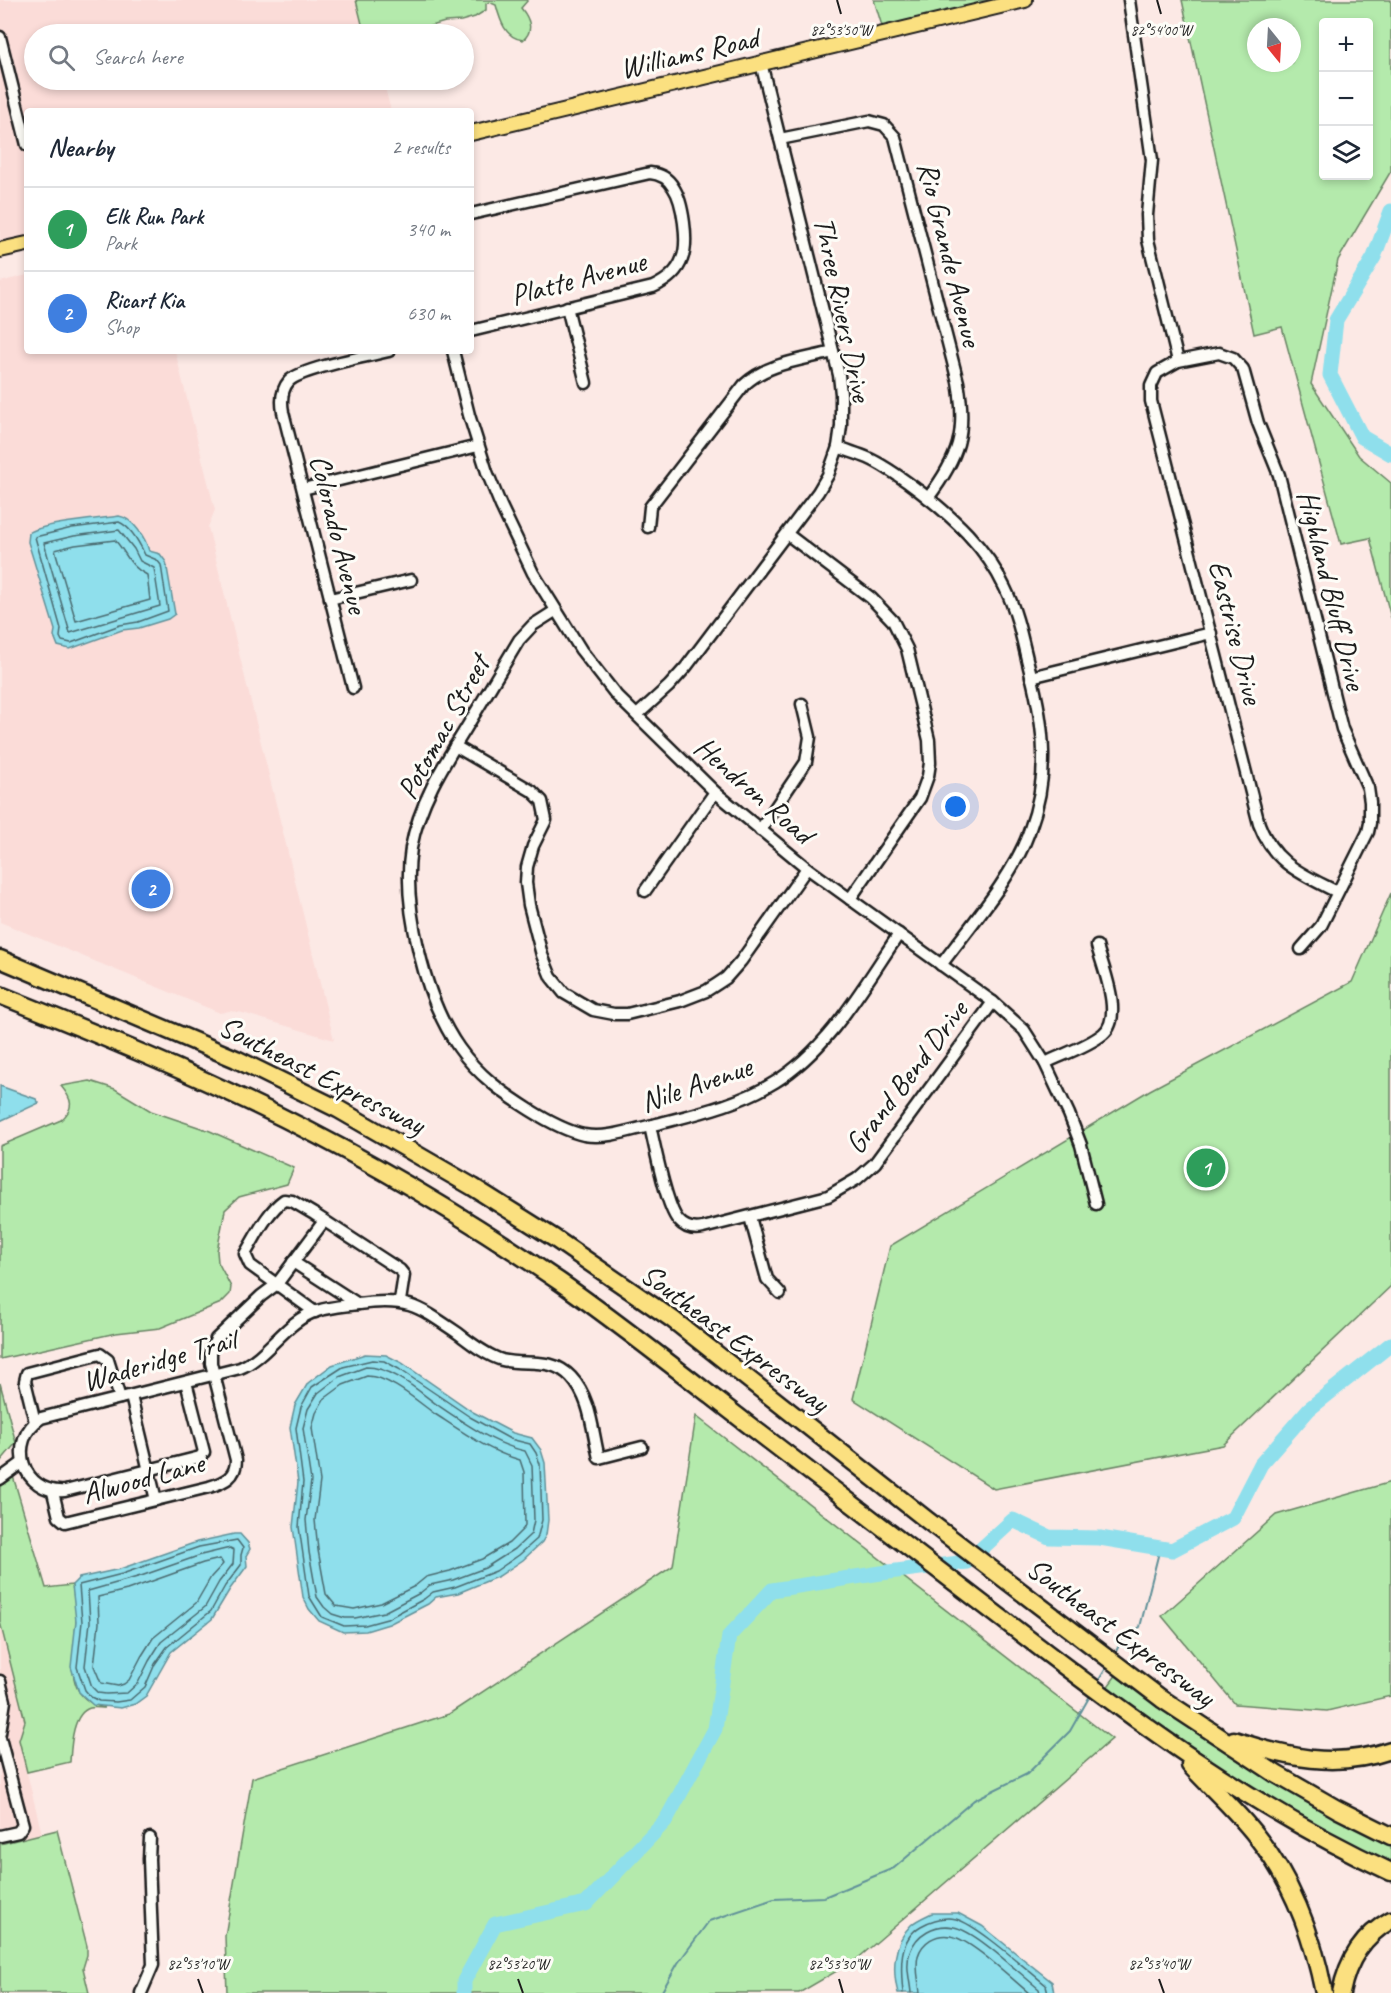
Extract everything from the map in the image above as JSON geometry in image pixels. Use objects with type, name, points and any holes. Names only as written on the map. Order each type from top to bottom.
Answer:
[{"type":"highway","name":"Southeast Expressway","points":[[0,959],[236,1059],[338,1109],[473,1187],[554,1238],[672,1319],[927,1520],[1127,1673],[1199,1724],[1306,1792],[1391,1836]]},
{"type":"highway","name":"Southeast Expressway","points":[[0,995],[230,1092],[313,1133],[432,1200],[569,1289],[1063,1666],[1173,1747],[1294,1823],[1391,1872]]},
{"type":"highway","points":[[1199,1724],[1234,1741],[1259,1749],[1317,1761],[1359,1759],[1391,1750]]},
{"type":"highway","points":[[1173,1747],[1256,1835],[1270,1854],[1309,1932],[1324,1993]]},
{"type":"highway","points":[[1341,1993],[1353,1957],[1375,1931],[1391,1920]]},
{"type":"main road","name":"Williams Road","points":[[474,132],[1024,0]]},
{"type":"main road","points":[[0,250],[24,245]]},
{"type":"street","points":[[1129,0],[1151,150],[1147,215],[1148,240],[1178,361]]},
{"type":"street","points":[[0,37],[24,133]]},
{"type":"street","name":"Three Rivers Drive","points":[[637,715],[686,668],[818,492],[828,475],[838,447],[842,426],[841,394],[833,352],[761,63]]},
{"type":"street","name":"Rio Grande Avenue","points":[[780,139],[868,121],[884,125],[895,137],[958,382],[961,405],[960,434],[955,456],[928,498]]},
{"type":"street","name":"Platte Avenue","points":[[474,213],[650,173],[663,177],[673,185],[686,233],[685,251],[679,266],[667,279],[644,290],[474,330]]},
{"type":"street","points":[[567,308],[586,383]]},
{"type":"street","points":[[648,526],[650,507],[751,378],[769,369],[833,352]]},
{"type":"street","name":"Highland Bluff Drive","points":[[1178,361],[1219,353],[1239,363],[1246,376],[1262,435],[1276,465],[1342,729],[1369,794],[1368,832],[1321,926],[1301,949]]},
{"type":"street","name":"Colorado Avenue","points":[[353,688],[282,407],[283,391],[291,379],[303,372],[377,354]]},
{"type":"street","name":"Hendron Road","points":[[454,354],[478,446],[512,532],[555,611],[589,659],[617,696],[715,792],[759,830],[807,868],[993,1002],[1024,1030],[1045,1063],[1081,1145],[1096,1204]]},
{"type":"street","name":"Eastrise Drive","points":[[1178,361],[1157,373],[1150,393],[1263,834],[1274,852],[1290,867],[1337,892]]},
{"type":"street","points":[[303,489],[478,446]]},
{"type":"street","points":[[838,447],[870,459],[928,498],[974,539],[988,558],[1005,588],[1017,621],[1042,725],[1044,758],[1042,788],[1030,831],[1013,865],[941,965]]},
{"type":"street","points":[[787,534],[871,598],[893,621],[907,650],[929,740],[928,776],[920,798],[850,898]]},
{"type":"street","points":[[330,599],[411,580]]},
{"type":"street","name":"Potomac Street","points":[[518,1102],[503,1093],[480,1072],[459,1048],[436,1004],[413,924],[409,876],[411,848],[429,793],[519,640],[533,625],[555,611]]},
{"type":"street","points":[[1031,677],[1211,633]]},
{"type":"street","points":[[759,830],[807,762],[810,737],[802,704]]},
{"type":"street","points":[[455,746],[532,791],[544,806],[546,820],[530,855],[526,888],[546,966],[564,993],[593,1010],[627,1014],[680,1001],[706,991],[733,970],[807,868]]},
{"type":"street","points":[[645,891],[715,792]]},
{"type":"street","name":"Nile Avenue","points":[[518,1102],[569,1130],[596,1136],[650,1126],[743,1099],[776,1082],[819,1046],[900,934]]},
{"type":"street","points":[[1045,1063],[1103,1035],[1111,1024],[1113,1005],[1097,946]]},
{"type":"street","name":"Grand Bend Drive","points":[[650,1126],[670,1205],[674,1215],[682,1224],[698,1229],[828,1196],[847,1186],[867,1170],[891,1143],[993,1002]]},
{"type":"street","points":[[315,1312],[250,1265],[245,1254],[263,1224],[284,1200],[292,1201],[400,1270],[404,1275],[400,1301]]},
{"type":"street","points":[[750,1217],[767,1279],[780,1293]]},
{"type":"street","points":[[214,1374],[211,1363],[216,1339],[261,1296],[277,1284],[324,1221]]},
{"type":"street","points":[[293,1262],[358,1304]]},
{"type":"street","name":"Waderidge Trail","points":[[35,1422],[41,1418],[246,1366],[301,1319],[315,1312],[358,1304],[400,1301],[428,1312],[501,1360],[554,1365],[569,1375],[585,1397],[599,1458],[642,1447]]},
{"type":"street","points":[[156,1500],[149,1470],[125,1397],[108,1360],[100,1354],[27,1373],[25,1381],[35,1422],[25,1440],[22,1464],[33,1479],[52,1492],[85,1487],[149,1470],[200,1457],[203,1455],[186,1382]]},
{"type":"street","name":"Alwood Lane","points":[[52,1492],[58,1517],[65,1522],[223,1483],[229,1479],[236,1469],[236,1455],[214,1374]]},
{"type":"street","points":[[0,1479],[22,1464]]},
{"type":"street","points":[[0,1681],[5,1701],[0,1733]]},
{"type":"street","points":[[0,1738],[23,1825],[18,1832],[0,1836]]},
{"type":"street","points":[[141,1993],[153,1965],[150,1838]]},
{"type":"shaded area","points":[[0,0],[356,0],[362,24],[24,24],[24,90],[386,90],[390,108],[24,108],[24,245],[0,251]]},
{"type":"shaded area","points":[[24,276],[24,354],[176,354],[215,510],[208,527],[334,1040],[239,1012],[220,1013],[0,922],[0,282]]},
{"type":"shaded area","points":[[0,1622],[25,1721],[19,1740],[42,1834],[0,1844]]},
{"type":"green space","points":[[356,0],[528,0],[521,8],[527,16],[530,29],[523,40],[512,36],[502,22],[496,5],[489,2],[486,4],[486,10],[475,17],[461,21],[438,24],[362,24]]},
{"type":"green space","points":[[874,0],[1001,0],[885,28],[882,26]]},
{"type":"green space","points":[[1182,0],[1391,0],[1391,171],[1338,260],[1311,384],[1359,456],[1391,483],[1391,618],[1370,538],[1341,544],[1282,327],[1254,334]]},
{"type":"green space","points":[[1391,893],[1391,1286],[1223,1445],[994,1489],[853,1399],[890,1246],[1150,1090],[1352,982]]},
{"type":"green space","points":[[90,1081],[115,1089],[151,1111],[210,1131],[294,1168],[287,1184],[239,1197],[225,1210],[217,1251],[218,1262],[231,1287],[230,1294],[221,1303],[160,1328],[116,1333],[0,1359],[0,1146],[61,1120],[70,1107],[70,1099],[61,1086]]},
{"type":"green space","points":[[0,1383],[16,1443],[0,1462]]},
{"type":"green space","points":[[696,1416],[1112,1739],[856,1960],[799,1993],[227,1993],[225,1936],[252,1778],[449,1714],[673,1566]]},
{"type":"green space","points":[[13,1476],[46,1588],[72,1585],[76,1612],[73,1673],[76,1685],[81,1695],[91,1703],[105,1708],[90,1708],[79,1716],[74,1731],[70,1762],[27,1772],[19,1740],[25,1721],[0,1622],[0,1485]]},
{"type":"green space","points":[[1391,1482],[1391,1696],[1327,1711],[1235,1704],[1162,1616],[1276,1515]]},
{"type":"green space","points":[[1117,1674],[1391,1842],[1391,1865],[1262,1796],[1106,1689]]},
{"type":"green space","points":[[57,1830],[87,1946],[83,1968],[89,1993],[0,1993],[0,1844]]},
{"type":"water","points":[[119,516],[134,525],[142,535],[149,551],[160,554],[166,562],[175,614],[168,619],[139,628],[122,630],[70,649],[58,646],[28,542],[29,533],[58,524]]},
{"type":"water","points":[[0,1086],[36,1099],[39,1103],[0,1121]]},
{"type":"water","points":[[365,1354],[386,1355],[402,1363],[473,1412],[513,1433],[532,1438],[541,1450],[545,1463],[548,1520],[546,1535],[542,1542],[523,1560],[499,1576],[458,1593],[436,1597],[428,1604],[389,1624],[366,1631],[343,1632],[319,1621],[303,1597],[293,1527],[298,1482],[290,1427],[295,1405],[308,1383],[332,1365]]},
{"type":"water","points":[[240,1534],[248,1543],[250,1549],[246,1556],[247,1566],[212,1619],[171,1652],[146,1696],[135,1704],[121,1708],[93,1705],[79,1692],[71,1667],[76,1621],[72,1585],[79,1578],[120,1569],[197,1542]]},
{"type":"water","points":[[932,1913],[958,1913],[982,1926],[1052,1982],[1054,1993],[898,1993],[895,1975],[897,1948],[905,1932],[913,1923]]},
{"type":"waterway","points":[[1391,211],[1374,257],[1336,320],[1330,375],[1362,437],[1391,454]]},
{"type":"waterway","points":[[464,1993],[464,1981],[495,1924],[586,1904],[666,1820],[715,1729],[729,1636],[772,1590],[967,1562],[1013,1520],[1049,1537],[1100,1538],[1172,1550],[1233,1518],[1261,1464],[1309,1409],[1391,1344]]},
{"type":"waterway","points":[[1114,1655],[1123,1638],[1140,1627],[1160,1548]]},
{"type":"waterway","points":[[1097,1683],[1108,1665]]},
{"type":"waterway","points":[[661,1993],[678,1963],[709,1921],[774,1899],[824,1897],[894,1868],[974,1800],[1027,1774],[1070,1731],[1091,1694]]},
{"type":"place","name":"Ricart Kia","points":[[151,889]]},
{"type":"place","name":"Elk Run Park","points":[[1206,1168]]}]
